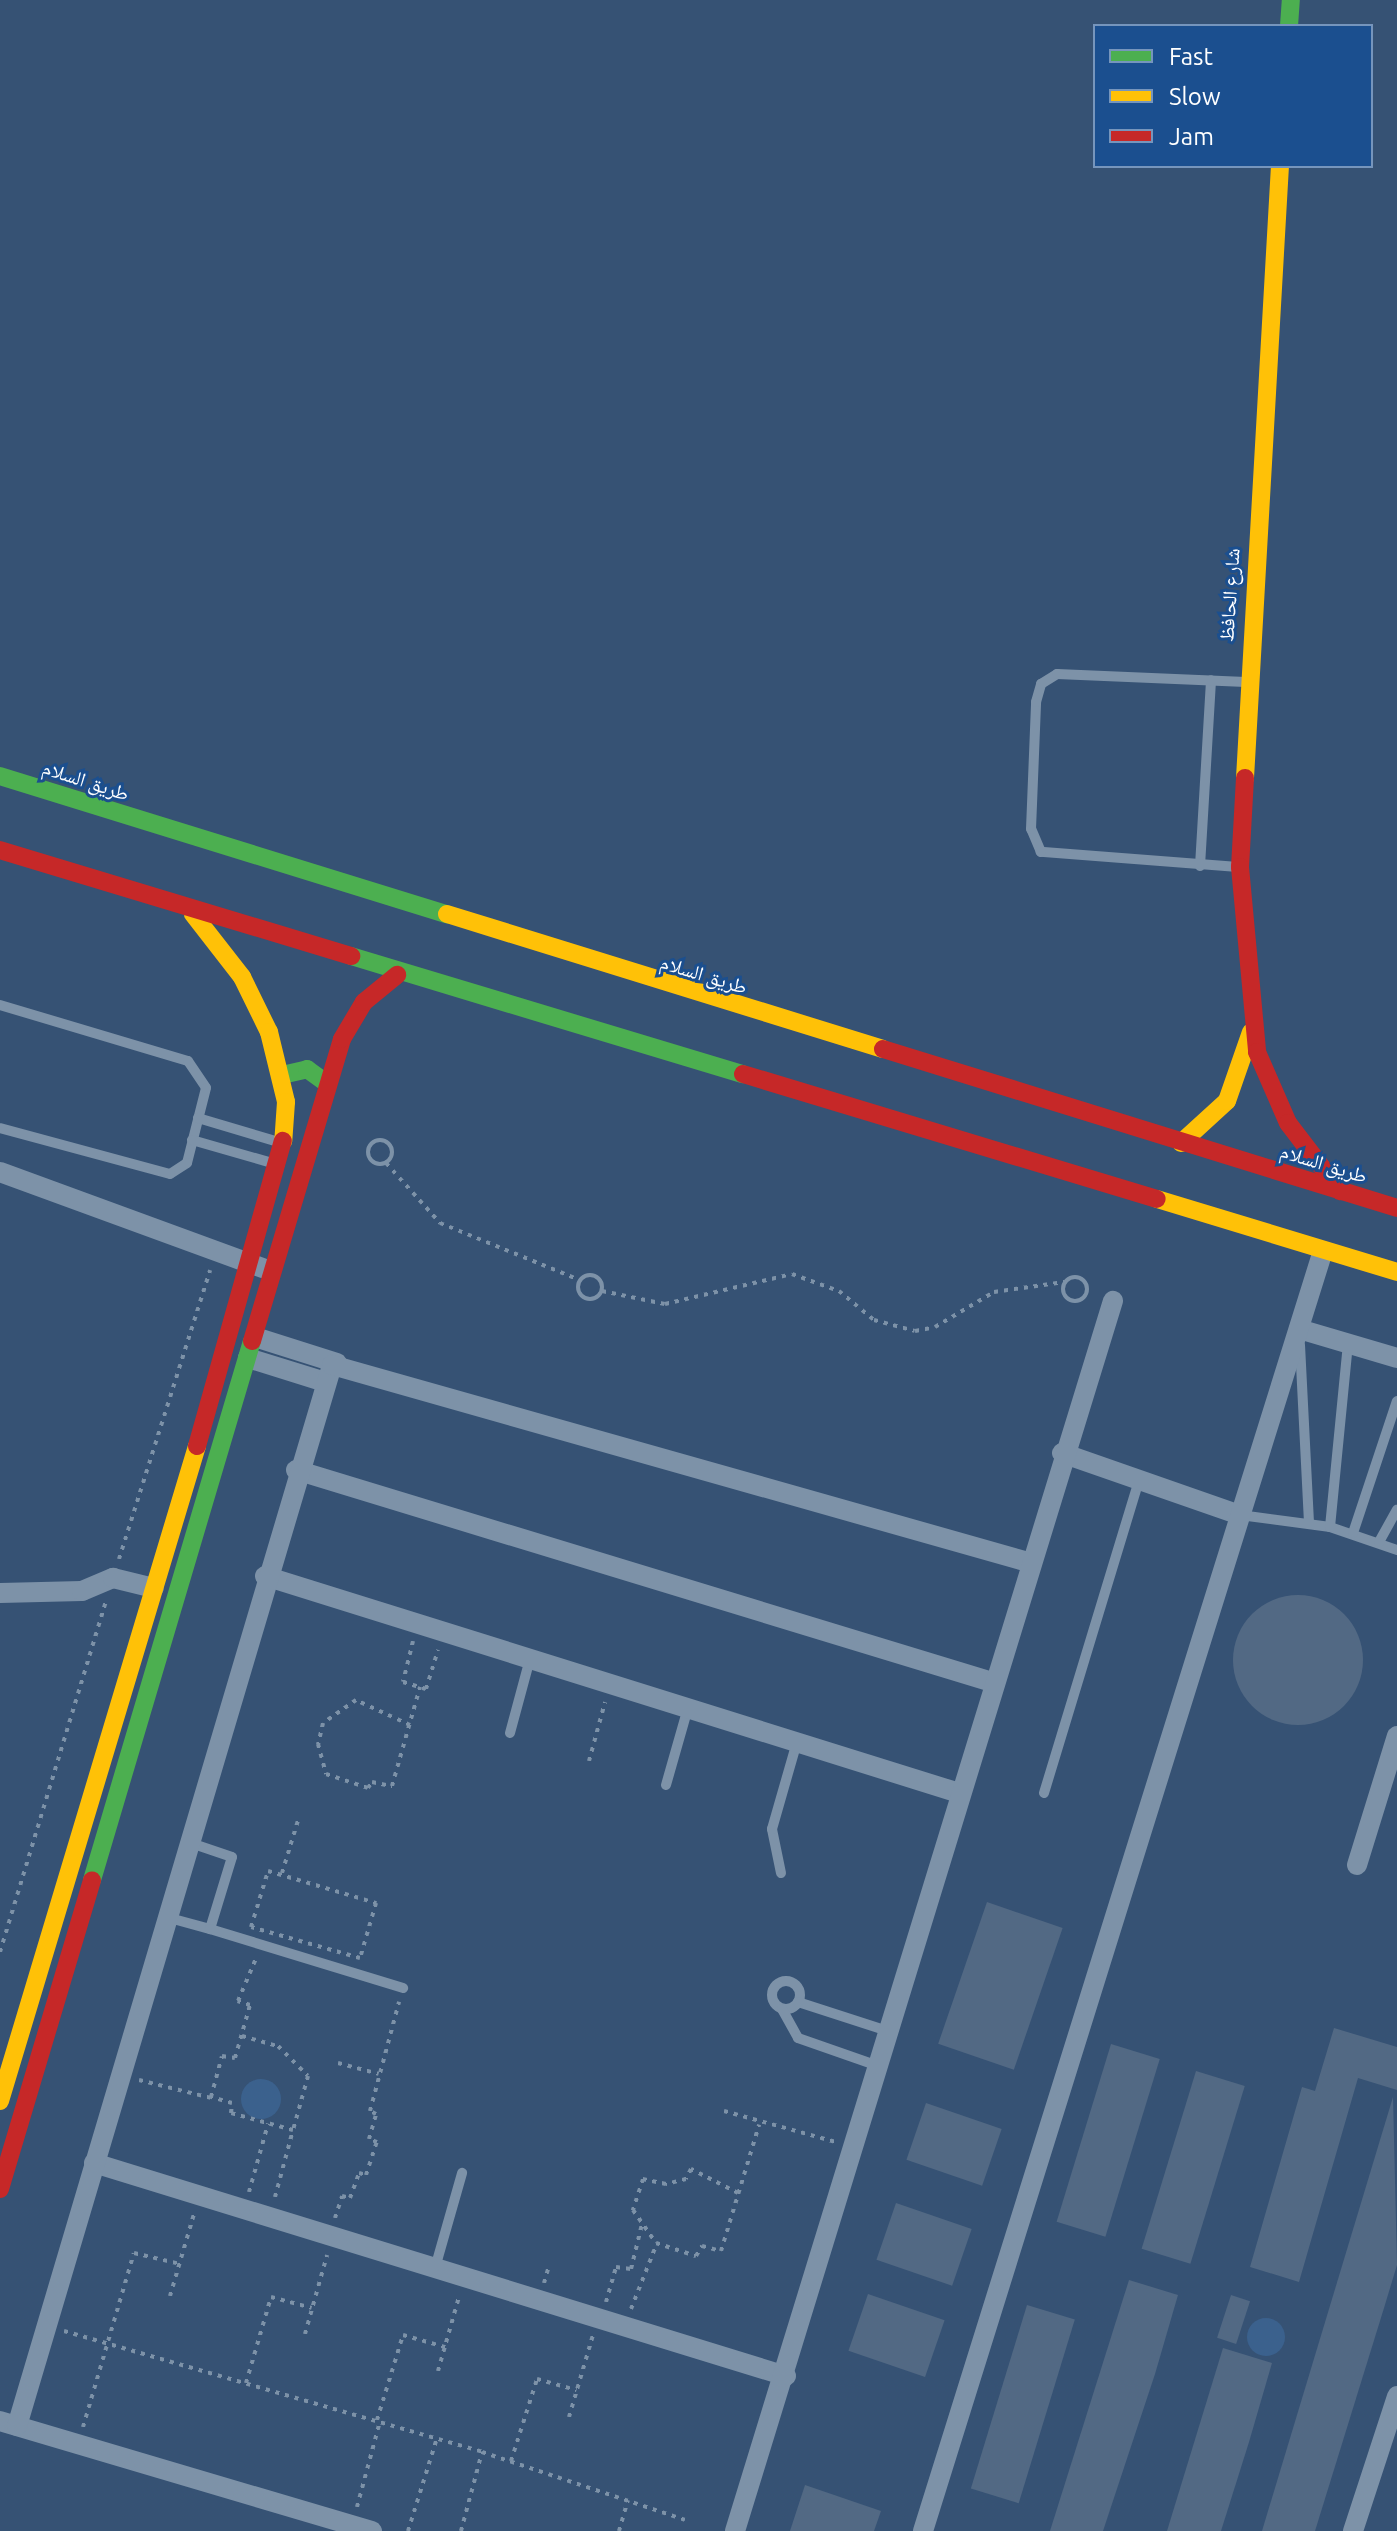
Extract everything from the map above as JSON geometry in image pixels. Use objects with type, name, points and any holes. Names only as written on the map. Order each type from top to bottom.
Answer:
[{"type":"main road","points":[[1289,24],[1291,0]]},
{"type":"main road","name":"شارع الحافظ","points":[[1280,168],[1246,682],[1240,867],[1251,1027],[1288,1123],[1340,1191]]},
{"type":"main road","name":"طريق السلام","points":[[0,776],[1397,1208]]},
{"type":"main road","points":[[0,850],[193,914],[1397,1272]]},
{"type":"main road","points":[[0,2101],[281,1166],[284,1143],[282,1075],[258,1004],[193,914]]},
{"type":"main road","points":[[0,2189],[328,1084],[352,1020],[397,975]]},
{"type":"main road","name":"شارع الحافظ","points":[[1181,1143],[1232,1092],[1251,1027]]},
{"type":"main road","points":[[282,1075],[307,1069],[328,1084]]},
{"type":"street","points":[[0,1172],[273,1272]]},
{"type":"street","points":[[923,2531],[1323,1251]]},
{"type":"street","points":[[735,2531],[786,2376],[1028,1562],[1113,1301]]},
{"type":"street","points":[[1299,1329],[1397,1358]]},
{"type":"street","points":[[255,1337],[1028,1562]]},
{"type":"street","points":[[248,1358],[322,1381]]},
{"type":"street","points":[[337,1363],[322,1381],[46,2327],[9,2424],[363,2528]]},
{"type":"street","points":[[1062,1453],[1240,1515]]},
{"type":"street","points":[[296,1470],[992,1682]]},
{"type":"street","points":[[265,1576],[959,1793]]},
{"type":"street","points":[[0,1593],[82,1591],[113,1578],[154,1588]]},
{"type":"street","points":[[1357,1865],[1397,1736]]},
{"type":"street","points":[[94,2163],[786,2376]]},
{"type":"street","points":[[1353,2531],[1397,2396]]},
{"type":"lane","points":[[1240,867],[1041,852],[1031,829],[1036,702],[1041,684],[1057,674],[1246,682]]},
{"type":"lane","points":[[1200,866],[1211,680]]},
{"type":"lane","points":[[0,1005],[194,1064],[206,1080],[187,1163],[163,1175],[0,1128]]},
{"type":"lane","points":[[198,1118],[284,1143]]},
{"type":"lane","points":[[192,1140],[281,1166]]},
{"type":"lane","points":[[1299,1329],[1309,1523]]},
{"type":"lane","points":[[1330,1527],[1348,1343]]},
{"type":"lane","points":[[1353,1533],[1397,1401]]},
{"type":"lane","points":[[1044,1793],[1139,1481]]},
{"type":"lane","points":[[1379,1542],[1397,1510]]},
{"type":"lane","points":[[1240,1515],[1330,1527],[1397,1550]]},
{"type":"lane","points":[[510,1733],[530,1659]]},
{"type":"lane","points":[[666,1785],[688,1708]]},
{"type":"lane","points":[[781,1873],[772,1829],[797,1742]]},
{"type":"lane","points":[[188,1842],[232,1855],[210,1929]]},
{"type":"lane","points":[[166,1917],[403,1988]]},
{"type":"lane","points":[[798,2002],[797,1987],[783,1981],[772,1997],[798,2038],[878,2066]]},
{"type":"lane","points":[[782,2009],[798,2002],[888,2031]]},
{"type":"lane","points":[[435,2268],[462,2173]]},
{"type":"path","points":[[386,1163],[392,1148],[378,1140],[370,1160],[386,1163],[440,1223],[580,1280],[593,1275],[602,1291]]},
{"type":"path","points":[[580,1280],[588,1300],[602,1291],[665,1304],[792,1274],[839,1291],[874,1320],[915,1331],[935,1327],[994,1292],[1064,1282],[1083,1280],[1082,1300],[1067,1299],[1064,1282]]},
{"type":"path","points":[[418,1624],[402,1681],[420,1687],[427,1688],[443,1631]]},
{"type":"path","points":[[589,1761],[610,1684]]},
{"type":"path","points":[[410,1725],[356,1700],[323,1723],[318,1744],[326,1774],[368,1788],[371,1782],[391,1787],[410,1725],[420,1687]]},
{"type":"path","points":[[282,1873],[299,1817]]},
{"type":"path","points":[[268,1871],[282,1873],[376,1906],[358,1959],[264,1931],[251,1924],[268,1871]]},
{"type":"path","points":[[211,2098],[222,2056],[235,2059],[250,2005],[238,2001],[264,1931]]},
{"type":"path","points":[[305,2334],[342,2196],[350,2198],[359,2173],[366,2175],[377,2142],[369,2139],[376,2114],[370,2111],[403,1988]]},
{"type":"path","points":[[242,2036],[278,2046],[308,2076],[269,2217]]},
{"type":"path","points":[[338,2063],[379,2075]]},
{"type":"path","points":[[120,2076],[211,2098],[268,2124],[293,2130]]},
{"type":"path","points":[[724,2111],[772,2128],[776,2120],[853,2148]]},
{"type":"path","points":[[245,2209],[268,2124]]},
{"type":"path","points":[[738,2193],[692,2169],[686,2179],[666,2184],[644,2178],[633,2210],[657,2243],[696,2256],[702,2246],[721,2251],[759,2125]]},
{"type":"path","points":[[170,2296],[199,2195]]},
{"type":"path","points":[[632,2264],[642,2224]]},
{"type":"path","points":[[626,2327],[657,2243]]},
{"type":"path","points":[[78,2444],[135,2251],[180,2264]]},
{"type":"path","points":[[569,2417],[616,2267],[632,2264],[648,2270]]},
{"type":"path","points":[[438,2371],[465,2278]]},
{"type":"path","points":[[246,2383],[271,2297],[312,2308]]},
{"type":"path","points":[[46,2327],[378,2420],[685,2520]]},
{"type":"path","points":[[363,2528],[378,2420],[403,2335],[445,2347]]},
{"type":"path","points":[[511,2461],[537,2379],[576,2390]]},
{"type":"path","points":[[408,2531],[437,2438]]},
{"type":"path","points":[[461,2531],[482,2452]]},
{"type":"path","points":[[619,2531],[628,2500]]},
{"type":"water","points":[[261,2079],[275,2085],[281,2099],[275,2113],[261,2119],[247,2113],[241,2099],[247,2085]]},
{"type":"water","points":[[1266,2318],[1280,2323],[1285,2337],[1280,2351],[1266,2356],[1252,2351],[1247,2337],[1252,2323]]},
{"type":"building","points":[[1298,1595],[1323,1600],[1344,1614],[1358,1635],[1363,1660],[1358,1685],[1344,1706],[1323,1720],[1298,1725],[1273,1720],[1252,1706],[1238,1685],[1233,1660],[1238,1635],[1252,1614],[1273,1600]]},
{"type":"building","points":[[987,1902],[1063,1928],[1014,2070],[938,2044]]},
{"type":"building","points":[[1334,2028],[1397,2047],[1397,2090],[1358,2078],[1299,2282],[1250,2267],[1302,2087],[1315,2091]]},
{"type":"building","points":[[1111,2044],[1160,2059],[1105,2237],[1057,2222]]},
{"type":"building","points":[[1196,2071],[1245,2086],[1190,2264],[1142,2249]]},
{"type":"building","points":[[1393,2097],[1397,2265],[1315,2531],[1262,2531]]},
{"type":"building","points":[[926,2103],[1002,2129],[982,2186],[906,2160]]},
{"type":"building","points":[[896,2203],[972,2229],[952,2286],[876,2260]]},
{"type":"building","points":[[1129,2280],[1178,2295],[1155,2374],[1103,2531],[1050,2531]]},
{"type":"building","points":[[868,2294],[945,2320],[925,2377],[848,2351]]},
{"type":"building","points":[[1231,2295],[1250,2301],[1236,2344],[1217,2338]]},
{"type":"building","points":[[1027,2305],[1075,2320],[1019,2503],[971,2489]]},
{"type":"building","points":[[1223,2348],[1272,2363],[1249,2442],[1221,2531],[1167,2531]]},
{"type":"building","points":[[805,2485],[881,2511],[874,2531],[790,2531]]},
{"type":"traffic: fast","points":[[1289,24],[1291,0]]},
{"type":"traffic: fast","points":[[0,776],[447,914]]},
{"type":"traffic: fast","points":[[351,956],[743,1074]]},
{"type":"traffic: fast","points":[[282,1075],[307,1069],[328,1084]]},
{"type":"traffic: fast","points":[[92,1880],[252,1341]]},
{"type":"traffic: slow","points":[[1245,778],[1280,168]]},
{"type":"traffic: slow","points":[[193,914],[242,977],[269,1032],[286,1102],[283,1141]]},
{"type":"traffic: slow","points":[[447,914],[883,1049]]},
{"type":"traffic: slow","points":[[1181,1143],[1227,1101],[1251,1032]]},
{"type":"traffic: slow","points":[[1157,1199],[1397,1272]]},
{"type":"traffic: slow","points":[[0,2101],[197,1446]]},
{"type":"traffic: jam","points":[[1245,778],[1240,867],[1257,1052],[1288,1123],[1340,1191]]},
{"type":"traffic: jam","points":[[0,850],[351,956]]},
{"type":"traffic: jam","points":[[252,1341],[342,1039],[364,1002],[397,975]]},
{"type":"traffic: jam","points":[[883,1049],[1397,1208]]},
{"type":"traffic: jam","points":[[743,1074],[1157,1199]]},
{"type":"traffic: jam","points":[[197,1446],[283,1141]]},
{"type":"traffic: jam","points":[[0,2189],[92,1880]]}]
